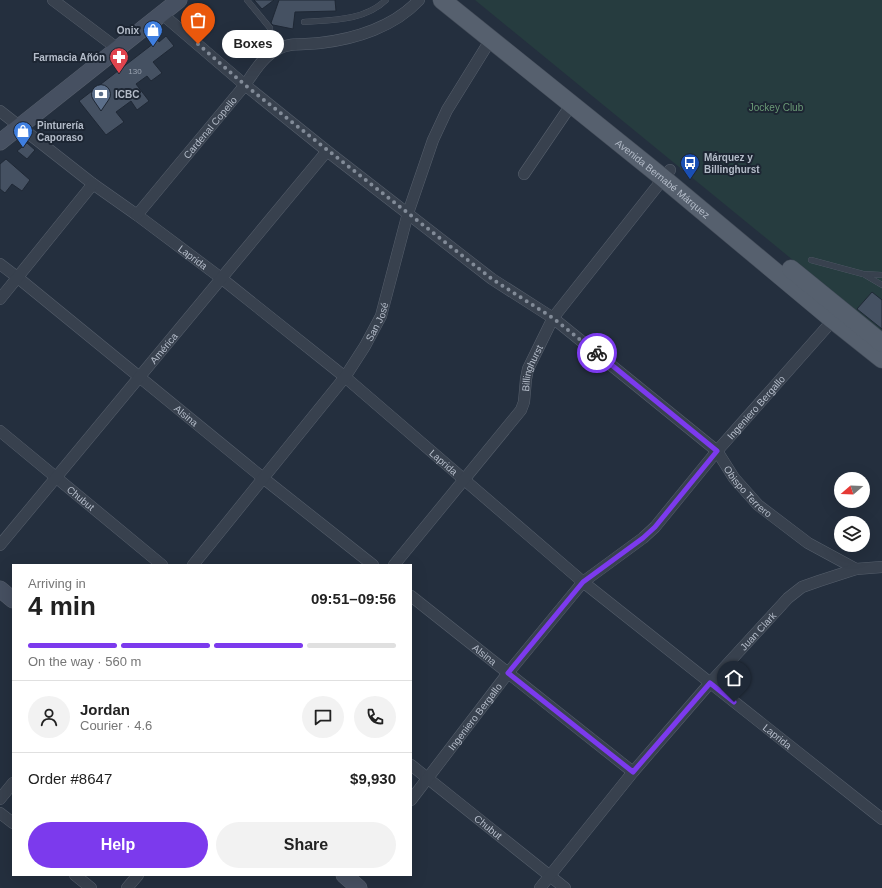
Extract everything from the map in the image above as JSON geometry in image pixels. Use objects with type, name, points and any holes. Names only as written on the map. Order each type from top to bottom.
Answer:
[{"type":"main road","points":[[0,142],[179,0]]},
{"type":"main road","name":"Avenida Bernabé Márquez","points":[[442,0],[571,105],[666,174],[882,343]]},
{"type":"main road","name":"Avenida Bernabé Márquez","points":[[460,0],[666,174],[833,320],[882,359]]},
{"type":"main road","points":[[0,589],[12,599]]},
{"type":"street","points":[[53,0],[118,48]]},
{"type":"street","name":"Cardenal Copello","points":[[137,215],[245,85],[260,63],[268,55],[285,45],[319,43],[345,39],[366,33],[399,17],[419,0]]},
{"type":"street","name":"Obispo Terrero","points":[[162,14],[245,85],[327,151],[492,279],[553,318],[717,451],[734,478],[758,506],[808,543],[856,569]]},
{"type":"street","name":"San José","points":[[194,564],[345,377],[365,346],[382,316],[408,213],[433,140],[447,110],[491,40]]},
{"type":"street","points":[[524,174],[571,105]]},
{"type":"street","name":"Laprida","points":[[0,111],[92,184],[137,215],[221,278],[345,377],[583,582],[882,819]]},
{"type":"street","name":"América","points":[[0,545],[327,151]]},
{"type":"street","name":"Billinghurst","points":[[395,564],[521,410],[524,402],[528,369],[553,318],[666,174]]},
{"type":"street","points":[[0,298],[92,184]]},
{"type":"street","name":"Alsina","points":[[0,264],[263,478],[372,564]]},
{"type":"street","name":"Ingeniero Bergallo","points":[[412,799],[508,673],[583,582],[643,538],[655,527],[717,451],[833,320]]},
{"type":"street","name":"Chubut","points":[[0,431],[161,564]]},
{"type":"street","name":"Juan Clark","points":[[540,888],[633,772],[710,683],[788,598],[802,587],[819,580],[856,569],[882,567]]},
{"type":"street","name":"Alsina","points":[[412,597],[633,772]]},
{"type":"street","name":"Chubut","points":[[412,766],[565,888]]},
{"type":"street","points":[[0,798],[12,784]]},
{"type":"street","points":[[0,813],[12,823]]},
{"type":"street","points":[[76,876],[91,888]]},
{"type":"street","points":[[127,888],[137,876]]},
{"type":"lane","points":[[247,0],[270,28]]},
{"type":"lane","points":[[304,22],[360,16],[376,8],[386,0]]},
{"type":"lane","points":[[811,260],[863,274],[882,275]]},
{"type":"lane","points":[[863,274],[882,285]]},
{"type":"green space","name":"Jockey Club","points":[[475,0],[882,0],[882,333]]},
{"type":"building","points":[[254,0],[274,0],[262,9]]},
{"type":"building","points":[[279,0],[335,0],[336,11],[295,12],[293,29],[273,25],[271,23]]},
{"type":"building","points":[[166,36],[174,46],[153,62],[162,73],[151,81],[147,76],[136,84],[149,101],[137,110],[131,101],[116,112],[124,122],[106,135],[79,101],[158,40],[159,42]]},
{"type":"building","points":[[27,143],[35,150],[27,159],[17,151]]},
{"type":"building","points":[[6,159],[30,180],[22,191],[12,184],[5,193],[0,189],[0,164]]},
{"type":"building","points":[[872,292],[882,300],[882,329],[857,309]]},
{"type":"way so far","points":[[198,44],[245,85],[492,279],[553,318],[597,353]]},
{"type":"place","name":"Boxes","points":[[198,44]]},
{"type":"place","name":"Onix","points":[[153,47]]},
{"type":"place","name":"Farmacia Añón","points":[[119,74]]},
{"type":"place","name":"ICBC","points":[[101,111]]},
{"type":"place","name":"Pinturería Caporaso","points":[[23,148]]},
{"type":"place","name":"Márquez y Billinghurst","points":[[690,180]]},
{"type":"route","points":[[597,353],[717,451],[655,527],[643,538],[583,582],[508,673],[633,772],[710,683],[734,702]]}]
